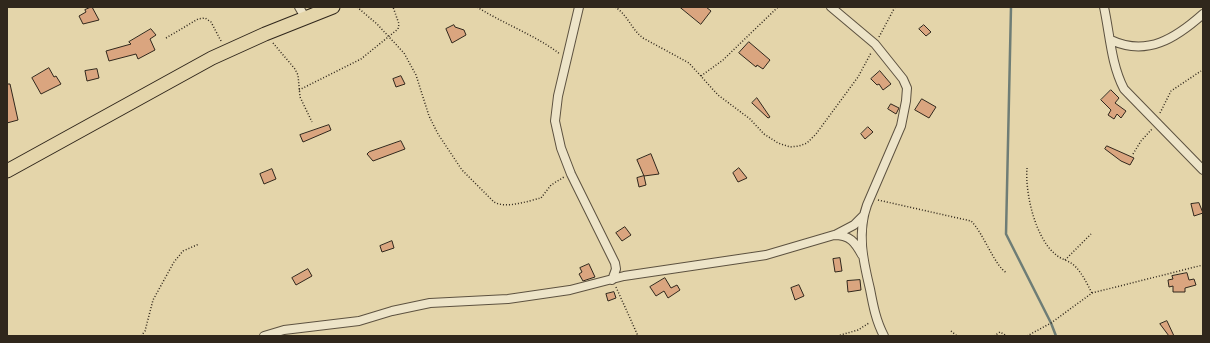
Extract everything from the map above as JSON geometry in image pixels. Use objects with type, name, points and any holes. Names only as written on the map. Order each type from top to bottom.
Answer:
[{"type":"main road","points":[[7,171],[226,52],[265,34],[333,7]]},
{"type":"street","points":[[299,7],[306,19]]},
{"type":"street","points":[[579,7],[567,58],[555,121],[561,148],[572,174],[613,257],[616,269],[612,280]]},
{"type":"street","points":[[831,7],[876,44],[903,80],[907,88],[901,126],[863,216],[861,231],[862,255],[874,310],[884,336]]},
{"type":"street","points":[[1104,7],[1117,75],[1124,89],[1203,170]]},
{"type":"street","points":[[1111,40],[1128,47],[1153,45],[1171,38],[1184,30],[1203,14]]},
{"type":"street","points":[[264,336],[284,330],[359,321],[392,311],[430,303],[508,299],[570,290],[638,274],[766,255],[834,235],[854,225],[863,216]]},
{"type":"street","points":[[834,235],[841,235],[851,239],[862,255]]},
{"type":"path","points":[[357,7],[389,35],[404,53],[416,75],[429,116],[442,140],[468,178],[494,202],[499,204],[514,203],[541,198],[554,182],[572,174]]},
{"type":"path","points":[[299,90],[361,59],[399,27],[393,7]]},
{"type":"path","points":[[477,7],[545,42],[567,58]]},
{"type":"path","points":[[615,7],[625,14],[637,34],[681,58],[702,76],[718,95],[750,119],[770,138],[790,147],[807,143],[839,105],[858,77],[895,7]]},
{"type":"path","points":[[702,76],[723,60],[778,7]]},
{"type":"path","points":[[166,38],[198,19],[206,18],[217,32],[226,52]]},
{"type":"path","points":[[265,34],[295,69],[298,75],[300,98],[312,122]]},
{"type":"path","points":[[1133,154],[1157,122],[1163,105],[1171,91],[1201,70]]},
{"type":"path","points":[[1027,168],[1026,191],[1037,223],[1050,249],[1058,257],[1076,267],[1092,293]]},
{"type":"path","points":[[870,198],[899,206],[971,221],[976,226],[985,245],[992,251],[1000,266],[1007,273]]},
{"type":"path","points":[[1065,260],[1091,234]]},
{"type":"path","points":[[141,336],[153,300],[174,262],[183,251],[199,244]]},
{"type":"path","points":[[1027,336],[1051,323],[1092,293],[1203,265]]},
{"type":"path","points":[[612,280],[638,336]]},
{"type":"path","points":[[837,336],[868,324],[874,310]]},
{"type":"path","points":[[951,331],[957,336]]},
{"type":"path","points":[[994,336],[1000,332],[1007,336]]},
{"type":"building","points":[[92,7],[99,20],[83,24],[79,16],[86,12],[85,10]]},
{"type":"building","points":[[680,7],[706,7],[711,11],[701,24]]},
{"type":"building","points":[[454,25],[455,27],[464,30],[466,35],[452,43],[446,29]]},
{"type":"building","points":[[924,25],[931,32],[926,36],[919,29]]},
{"type":"building","points":[[151,29],[156,35],[150,39],[155,50],[138,59],[136,54],[109,61],[106,51],[131,44],[129,42]]},
{"type":"building","points":[[749,42],[770,60],[763,69],[757,65],[756,67],[739,53]]},
{"type":"building","points":[[49,68],[54,77],[56,76],[61,84],[41,94],[32,78]]},
{"type":"building","points":[[97,69],[99,78],[87,81],[85,71]]},
{"type":"building","points":[[880,71],[891,84],[883,90],[879,84],[877,85],[871,79]]},
{"type":"building","points":[[401,76],[405,84],[396,87],[393,79]]},
{"type":"building","points":[[7,84],[10,84],[18,120],[7,123]]},
{"type":"building","points":[[1111,90],[1119,98],[1115,103],[1126,111],[1121,118],[1117,114],[1114,119],[1108,115],[1111,110],[1101,100]]},
{"type":"building","points":[[757,98],[770,117],[768,118],[752,103]]},
{"type":"building","points":[[922,99],[936,107],[929,118],[915,110]]},
{"type":"building","points":[[891,104],[899,108],[896,114],[888,109]]},
{"type":"building","points":[[329,125],[331,130],[303,142],[300,135]]},
{"type":"building","points":[[868,127],[873,132],[865,139],[861,134]]},
{"type":"building","points":[[401,141],[405,149],[373,161],[367,154],[369,152]]},
{"type":"building","points":[[1107,146],[1134,158],[1130,165],[1121,161],[1105,149]]},
{"type":"building","points":[[651,154],[659,174],[644,176],[637,160]]},
{"type":"building","points":[[739,168],[747,178],[738,182],[733,173]]},
{"type":"building","points":[[272,169],[276,179],[264,184],[260,174]]},
{"type":"building","points":[[644,176],[646,185],[639,187],[637,178]]},
{"type":"building","points":[[1199,203],[1203,213],[1194,216],[1191,204]]},
{"type":"building","points":[[625,227],[631,235],[622,241],[616,233]]},
{"type":"building","points":[[392,241],[394,248],[382,252],[380,246]]},
{"type":"building","points":[[840,258],[842,271],[835,272],[833,259]]},
{"type":"building","points":[[589,264],[595,277],[583,281],[579,274],[582,272],[580,268]]},
{"type":"building","points":[[308,269],[312,276],[296,285],[292,278]]},
{"type":"building","points":[[1187,273],[1189,280],[1194,279],[1196,285],[1185,288],[1185,292],[1173,292],[1173,286],[1169,287],[1168,280],[1173,279],[1172,276]]},
{"type":"building","points":[[665,278],[671,288],[677,285],[680,290],[668,298],[664,291],[656,296],[650,287]]},
{"type":"building","points":[[860,280],[861,290],[848,292],[847,281]]},
{"type":"building","points":[[799,285],[804,296],[795,300],[791,288]]},
{"type":"building","points":[[614,292],[616,298],[608,301],[606,294]]},
{"type":"building","points":[[1167,321],[1174,336],[1169,336],[1160,324]]},
{"type":"waterway","points":[[1011,7],[1006,234],[1051,323],[1056,336]]}]
